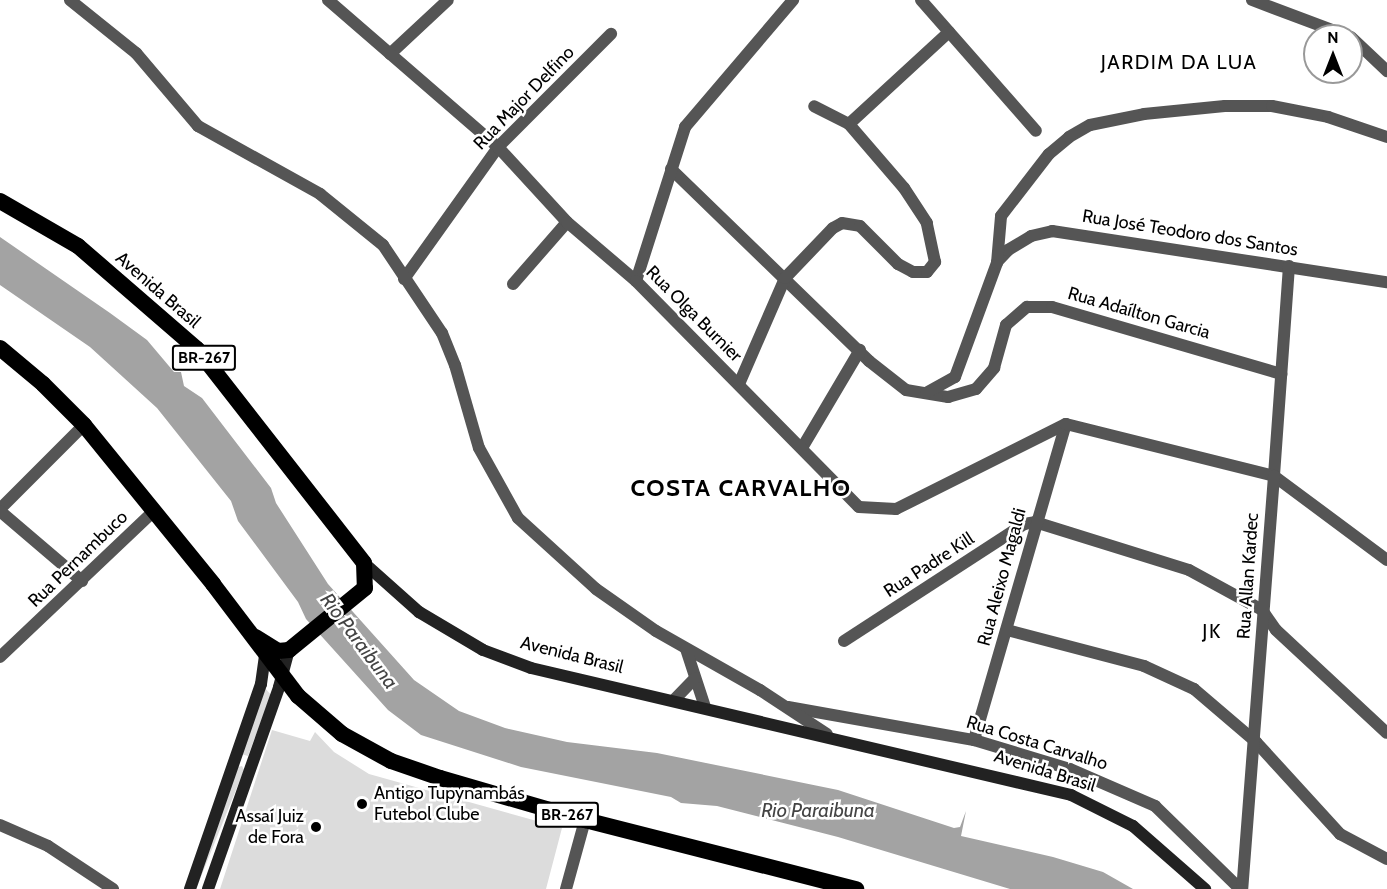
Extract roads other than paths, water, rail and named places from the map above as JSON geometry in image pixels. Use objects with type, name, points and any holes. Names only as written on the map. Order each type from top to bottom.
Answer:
[{"type":"highway","name":"Avenida Brasil","points":[[0,201],[78,246],[196,349],[364,562]]},
{"type":"highway","name":"BR-267","points":[[1,350],[43,384],[84,425],[249,632],[280,676],[298,696],[342,734],[391,761],[585,820],[856,889]]},
{"type":"highway","points":[[249,632],[278,651],[293,646],[362,590],[364,562]]},
{"type":"highway","name":"BR-267","points":[[293,646],[288,671],[298,696]]},
{"type":"main road","name":"Avenida Brasil","points":[[364,562],[393,592],[446,628],[512,661],[1044,787],[1094,805],[1147,836],[1205,889]]},
{"type":"main road","points":[[362,590],[377,586],[393,592]]},
{"type":"main road","points":[[209,889],[280,676],[293,646]]},
{"type":"main road","points":[[190,889],[261,684],[265,656]]},
{"type":"main road","points":[[234,763],[243,762],[249,767]]},
{"type":"street","name":"Rua Costa Carvalho","points":[[70,0],[136,53],[198,126],[320,194],[383,245],[442,333],[455,365],[479,448],[504,499],[518,518],[596,589],[686,649],[788,707],[813,728],[836,738]]},
{"type":"street","name":"Rua Olga Burnier","points":[[328,0],[498,147],[567,222],[636,281],[859,507],[896,509],[1066,424]]},
{"type":"street","points":[[390,54],[447,0]]},
{"type":"street","points":[[636,281],[685,128],[792,0]]},
{"type":"street","points":[[921,0],[1036,131]]},
{"type":"street","points":[[1252,0],[1316,24]]},
{"type":"street","points":[[849,124],[949,32]]},
{"type":"street","name":"Rua Major Delfino","points":[[404,279],[498,147],[611,34]]},
{"type":"street","points":[[1363,49],[1387,71]]},
{"type":"street","points":[[926,393],[955,377],[997,263],[1001,216],[1049,154],[1090,125],[1225,105],[1272,105],[1328,117],[1387,137]]},
{"type":"street","points":[[739,384],[785,278],[832,228],[842,223],[860,226],[898,264],[913,272],[927,272],[935,262],[927,223],[904,188],[849,124],[814,106]]},
{"type":"street","name":"Rua Adaílton Garcia","points":[[671,169],[860,350],[906,390],[948,397],[976,389],[994,368],[1006,325],[1026,307],[1052,307],[1281,374]]},
{"type":"street","points":[[513,284],[567,222]]},
{"type":"street","name":"Rua José Teodoro dos Santos","points":[[997,263],[1008,250],[1030,236],[1052,231],[1387,282]]},
{"type":"street","name":"Rua Allan Kardec","points":[[1241,889],[1256,742],[1262,610],[1289,266]]},
{"type":"street","points":[[802,448],[860,350]]},
{"type":"street","points":[[1066,424],[1274,476],[1387,560]]},
{"type":"street","name":"Rua Aleixo Magaldi","points":[[974,740],[1007,630],[1035,522],[1066,424]]},
{"type":"street","points":[[82,581],[0,510],[84,425]]},
{"type":"street","name":"Rua Pernambuco","points":[[0,657],[154,511]]},
{"type":"street","points":[[1035,522],[1190,570],[1262,610],[1276,630],[1387,734]]},
{"type":"street","name":"Rua Padre Kill","points":[[844,641],[1024,524],[1035,522]]},
{"type":"street","points":[[1007,630],[1144,666],[1211,700],[1256,742],[1340,834],[1387,859]]},
{"type":"street","points":[[686,649],[705,707]]},
{"type":"street","points":[[674,700],[695,678]]},
{"type":"street","name":"Rua Costa Carvalho","points":[[788,707],[974,740],[1070,769],[1155,806],[1241,889]]},
{"type":"street","points":[[566,889],[585,820]]},
{"type":"street","points":[[0,825],[48,846],[113,889]]},
{"type":"water","name":"Rio Paraibuna","points":[[0,237],[147,340],[174,372],[181,372],[184,386],[202,398],[271,488],[276,503],[328,584],[414,680],[459,711],[505,728],[567,742],[657,753],[838,790],[954,828],[960,827],[966,811],[961,836],[1053,857],[1103,872],[1133,889],[1010,889],[838,837],[717,806],[681,803],[671,797],[521,767],[421,735],[388,710],[306,619],[298,602],[238,521],[231,501],[157,408],[90,347],[0,285]]},
{"type":"place","name":"Antigo Tupynambás Futebol Clube","points":[[362,804]]},
{"type":"place","name":"Assaí Juiz de Fora","points":[[316,827]]},
{"type":"district","name":"JARDIM DA LUA","points":[[1179,62]]},
{"type":"district","name":"COSTA CARVALHO","points":[[741,488]]},
{"type":"district","name":"JK","points":[[1212,631]]}]
